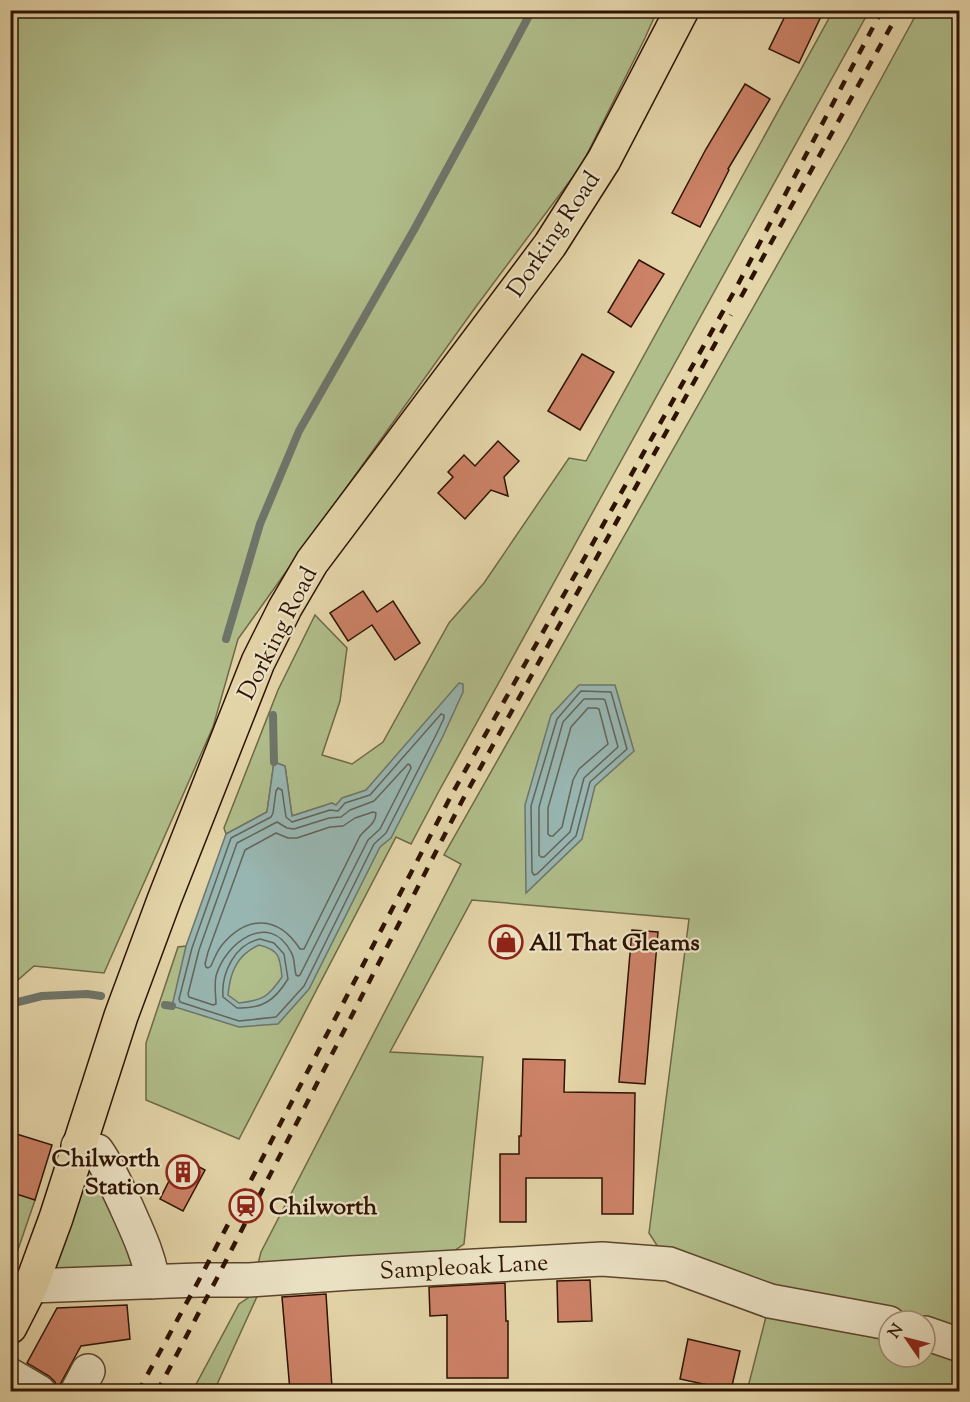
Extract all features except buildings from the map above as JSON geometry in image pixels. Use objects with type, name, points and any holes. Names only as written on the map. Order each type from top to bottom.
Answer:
[{"type":"main road","name":"Dorking Road","points":[[10,1327],[32,1287],[121,1016],[164,900],[258,662],[285,608],[312,562],[550,245],[604,160],[682,10]]},
{"type":"street","points":[[78,1146],[97,1151],[106,1164],[144,1246],[152,1270],[153,1282]]},
{"type":"street","name":"Sampleoak Lane","points":[[32,1287],[249,1280],[602,1259],[669,1264],[770,1301],[877,1321]]},
{"type":"street","points":[[937,1337],[960,1345]]},
{"type":"street","points":[[10,1375],[39,1392]]},
{"type":"green space","points":[[11,11],[657,11],[581,166],[472,312],[238,639],[213,727],[104,973],[34,966],[11,986]]},
{"type":"green space","points":[[833,11],[869,11],[411,844],[396,837],[239,1139],[146,1100],[146,1043],[178,947],[186,946],[349,814],[332,803],[292,816],[285,766],[274,762],[267,812],[226,834],[224,828],[278,690],[315,615],[347,648],[340,701],[322,755],[352,764],[383,742],[449,623],[484,583],[569,458],[586,461]]},
{"type":"green space","points":[[918,11],[959,11],[959,1391],[747,1391],[770,1301],[669,1264],[649,1233],[689,919],[472,900],[390,1052],[483,1057],[464,1244],[427,1269],[254,1280],[261,1252],[461,864],[444,855],[850,136]]},
{"type":"green space","points":[[78,1146],[151,1270],[31,1286]]},
{"type":"green space","points":[[11,1182],[35,1200],[11,1270]]},
{"type":"green space","points":[[260,1290],[214,1391],[192,1392],[239,1304]]},
{"type":"water","points":[[459,683],[463,684],[463,692],[443,736],[391,838],[380,847],[309,989],[278,1024],[239,1027],[172,1006],[186,946],[226,834],[267,812],[274,762],[285,766],[292,816],[332,803],[336,805],[342,798],[366,790]],"holes":[[[259,945],[278,956],[282,977],[265,996],[239,1003],[228,995],[236,965],[251,949]]]},
{"type":"water","points":[[579,685],[615,685],[634,751],[595,786],[582,839],[526,893],[525,805],[551,715]]},
{"type":"waterway","points":[[514,10],[532,12]]},
{"type":"waterway","points":[[226,639],[260,524],[299,431],[415,228],[532,10]]},
{"type":"waterway","points":[[273,715],[274,762]]},
{"type":"waterway","points":[[10,1004],[42,996],[87,994],[101,996]]},
{"type":"waterway","points":[[165,1005],[172,1006]]},
{"type":"railway","points":[[138,1392],[199,1280],[452,794],[735,290],[882,10]]},
{"type":"railway","points":[[741,297],[900,10]]},
{"type":"railway","points":[[157,1392],[462,801],[731,315]]},
{"type":"place","name":"All That Gleams","points":[[506,942]]},
{"type":"place","name":"Chilworth Station","points":[[183,1172]]},
{"type":"place","name":"Chilworth","points":[[246,1206]]}]
